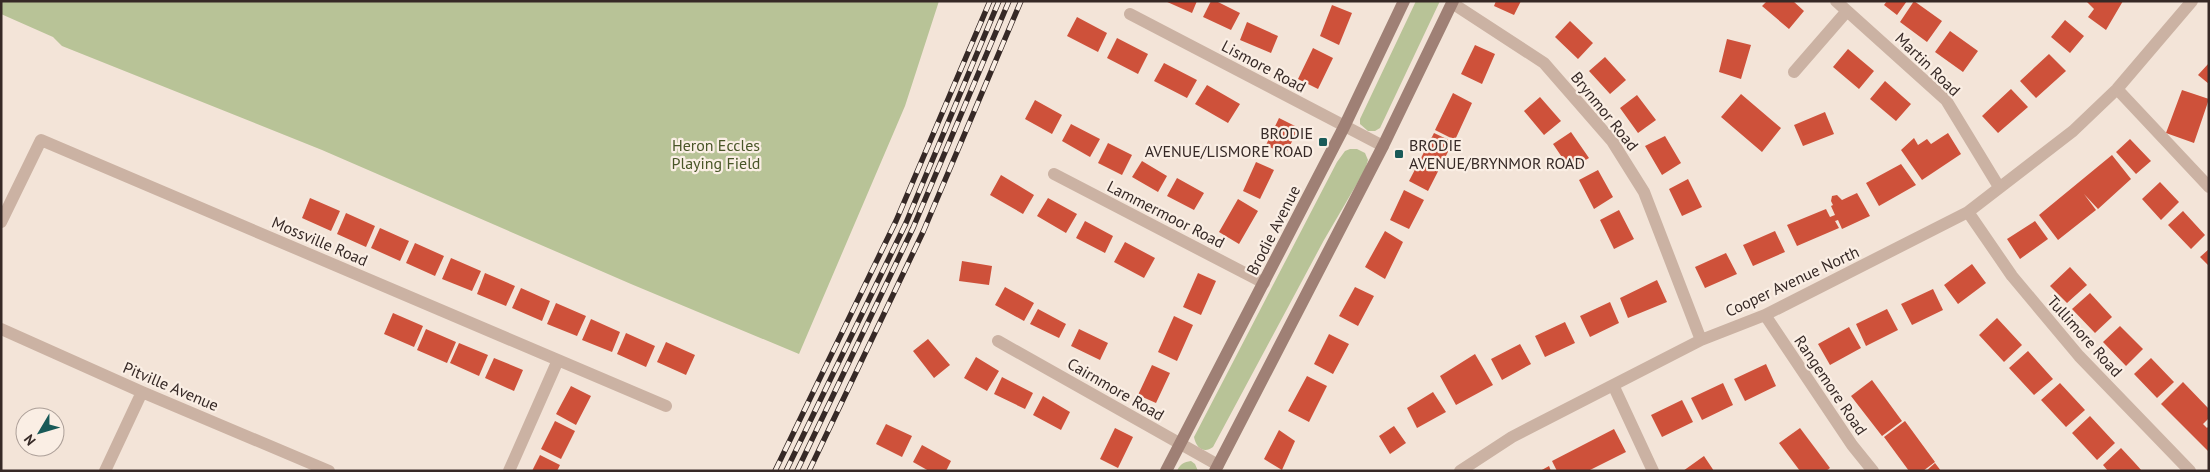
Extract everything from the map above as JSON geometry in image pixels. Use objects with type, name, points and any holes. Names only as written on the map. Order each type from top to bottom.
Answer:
[{"type":"street","name":"Brodie Avenue","points":[[1166,471],[1344,127],[1404,1]]},
{"type":"street","name":"Martin Road","points":[[1836,1],[1946,100],[1999,187]]},
{"type":"street","points":[[1217,468],[1383,146],[1452,2]]},
{"type":"street","name":"Brynmor Road","points":[[1452,2],[1544,63],[1612,141],[1644,192],[1701,340]]},
{"type":"street","name":"Cooper Avenue North","points":[[1460,471],[1512,437],[1614,387],[1701,340],[1766,315],[1968,212],[2073,131],[2117,89],[2187,3]]},
{"type":"street","points":[[1794,72],[1847,11]]},
{"type":"street","name":"Lismore Road","points":[[1130,14],[1383,146]]},
{"type":"street","points":[[2117,89],[2209,187]]},
{"type":"street","name":"Mossville Road","points":[[1,222],[41,140],[558,360]]},
{"type":"street","name":"Lammermoor Road","points":[[1054,174],[1264,283]]},
{"type":"street","name":"Tullimore Road","points":[[1968,212],[2012,276],[2079,356],[2190,471]]},
{"type":"street","name":"Rangemore Road","points":[[1766,315],[1852,445],[1873,471]]},
{"type":"street","name":"Pitville Avenue","points":[[1,329],[142,392],[329,471]]},
{"type":"street","name":"Cairnmore Road","points":[[998,341],[1180,444],[1217,468]]},
{"type":"street","points":[[509,471],[558,360],[666,406]]},
{"type":"street","points":[[1614,387],[1653,471]]},
{"type":"street","points":[[105,471],[142,392]]},
{"type":"green space","name":"Heron Eccles Playing Field","points":[[1,1],[939,1],[905,106],[799,354],[631,284],[322,150],[62,46],[53,37],[1,14]]},
{"type":"green space","points":[[1416,1],[1440,1],[1380,128],[1375,131],[1368,131],[1360,124],[1360,119]]},
{"type":"green space","points":[[1357,149],[1365,153],[1368,160],[1365,170],[1324,240],[1213,447],[1207,450],[1201,449],[1194,437],[1337,162],[1345,151]]},
{"type":"green space","points":[[1191,461],[1195,464],[1198,471],[1177,471],[1183,464]]},
{"type":"building","points":[[1165,1],[1197,1],[1192,13]]},
{"type":"building","points":[[1211,1],[1216,1],[1240,13],[1231,30],[1203,17]]},
{"type":"building","points":[[1496,1],[1521,1],[1514,15],[1494,6]]},
{"type":"building","points":[[1767,1],[1793,1],[1804,11],[1789,29],[1762,6]]},
{"type":"building","points":[[1887,1],[1907,1],[1897,15],[1884,5]]},
{"type":"building","points":[[1914,1],[1942,21],[1927,42],[1900,22]]},
{"type":"building","points":[[2086,1],[2123,1],[2106,30],[2088,17],[2094,9]]},
{"type":"building","points":[[1332,5],[1352,13],[1339,45],[1320,36]]},
{"type":"building","points":[[1077,17],[1107,33],[1098,52],[1067,36]]},
{"type":"building","points":[[2065,20],[2084,36],[2070,53],[2051,37]]},
{"type":"building","points":[[1570,21],[1593,43],[1578,59],[1555,37]]},
{"type":"building","points":[[1247,22],[1278,36],[1271,53],[1240,40]]},
{"type":"building","points":[[1950,31],[1978,51],[1963,72],[1935,52]]},
{"type":"building","points":[[1117,38],[1148,54],[1138,74],[1107,58]]},
{"type":"building","points":[[1727,39],[1751,45],[1741,79],[1719,72]]},
{"type":"building","points":[[1475,45],[1495,54],[1482,84],[1461,74]]},
{"type":"building","points":[[1313,48],[1333,58],[1318,89],[1298,79]]},
{"type":"building","points":[[1848,49],[1874,71],[1859,89],[1833,67]]},
{"type":"building","points":[[2049,54],[2066,71],[2036,98],[2020,81]]},
{"type":"building","points":[[1605,57],[1626,80],[1610,94],[1589,71]]},
{"type":"building","points":[[1164,63],[1197,80],[1187,98],[1154,81]]},
{"type":"building","points":[[2209,63],[2209,84],[2198,75]]},
{"type":"building","points":[[1885,81],[1911,104],[1896,121],[1870,99]]},
{"type":"building","points":[[1207,85],[1240,104],[1228,123],[1195,104]]},
{"type":"building","points":[[2011,89],[2028,107],[1998,133],[1982,116]]},
{"type":"building","points":[[2182,90],[2209,99],[2194,143],[2166,133]]},
{"type":"building","points":[[1453,93],[1472,103],[1455,140],[1435,130]]},
{"type":"building","points":[[1741,94],[1781,128],[1762,152],[1721,117]]},
{"type":"building","points":[[1637,95],[1656,120],[1638,133],[1620,108]]},
{"type":"building","points":[[1540,97],[1561,121],[1544,135],[1524,111]]},
{"type":"building","points":[[1035,100],[1062,115],[1052,134],[1025,119]]},
{"type":"building","points":[[1825,112],[1834,134],[1803,146],[1794,125]]},
{"type":"building","points":[[1279,118],[1299,128],[1285,155],[1266,145]]},
{"type":"building","points":[[1071,124],[1100,139],[1090,157],[1062,141]]},
{"type":"building","points":[[1571,132],[1589,158],[1570,169],[1553,144]]},
{"type":"building","points":[[1434,133],[1453,142],[1428,191],[1409,181]]},
{"type":"building","points":[[1948,133],[1961,154],[1922,180],[1901,150],[1914,138],[1918,145],[1927,139],[1931,144]]},
{"type":"building","points":[[1665,136],[1681,163],[1662,175],[1645,146]]},
{"type":"building","points":[[2130,139],[2151,161],[2136,174],[2116,152]]},
{"type":"building","points":[[1108,143],[1132,155],[1122,175],[1098,163]]},
{"type":"building","points":[[2112,155],[2131,179],[2098,209],[2084,194],[2096,210],[2058,240],[2039,215]]},
{"type":"building","points":[[1142,161],[1167,176],[1158,192],[1132,177]]},
{"type":"building","points":[[1256,162],[1274,170],[1260,199],[1243,191]]},
{"type":"building","points":[[1901,164],[1916,185],[1879,206],[1866,183]]},
{"type":"building","points":[[1598,170],[1613,197],[1594,209],[1579,180]]},
{"type":"building","points":[[1001,175],[1034,195],[1023,214],[990,195]]},
{"type":"building","points":[[1177,178],[1204,193],[1194,210],[1167,196]]},
{"type":"building","points":[[1688,179],[1702,207],[1682,216],[1669,189]]},
{"type":"building","points":[[2160,182],[2179,202],[2161,220],[2142,199]]},
{"type":"building","points":[[1404,190],[1424,200],[1409,229],[1390,220]]},
{"type":"building","points":[[1857,193],[1870,216],[1842,229],[1838,220],[1835,221],[1839,228],[1797,246],[1787,225],[1826,209],[1830,217],[1835,215],[1831,206],[1833,205],[1831,201],[1832,196],[1837,195],[1842,200]]},
{"type":"building","points":[[310,198],[340,211],[331,231],[302,218]]},
{"type":"building","points":[[1048,198],[1077,214],[1066,233],[1037,216]]},
{"type":"building","points":[[1238,199],[1258,211],[1239,244],[1219,232]]},
{"type":"building","points":[[1619,210],[1634,239],[1614,249],[1600,220]]},
{"type":"building","points":[[2183,211],[2205,235],[2191,249],[2168,225]]},
{"type":"building","points":[[346,213],[375,226],[366,247],[337,234]]},
{"type":"building","points":[[1085,221],[1113,236],[1105,253],[1076,238]]},
{"type":"building","points":[[2035,221],[2048,239],[2020,259],[2007,239]]},
{"type":"building","points":[[380,228],[409,241],[400,261],[371,248]]},
{"type":"building","points":[[1385,231],[1403,242],[1385,279],[1365,267]]},
{"type":"building","points":[[1775,231],[1785,252],[1753,266],[1743,245]]},
{"type":"building","points":[[1125,242],[1155,258],[1144,278],[1114,262]]},
{"type":"building","points":[[415,243],[444,256],[435,276],[406,263]]},
{"type":"building","points":[[2209,249],[2209,266],[2200,257]]},
{"type":"building","points":[[1726,253],[1737,274],[1705,288],[1695,267]]},
{"type":"building","points":[[451,258],[481,271],[472,291],[442,279]]},
{"type":"building","points":[[962,261],[992,266],[989,285],[959,281]]},
{"type":"building","points":[[1972,264],[1986,283],[1958,304],[1944,285]]},
{"type":"building","points":[[2070,267],[2087,285],[2067,303],[2050,286]]},
{"type":"building","points":[[485,273],[515,286],[506,306],[477,294]]},
{"type":"building","points":[[1198,273],[1216,281],[1201,315],[1183,307]]},
{"type":"building","points":[[1657,280],[1667,302],[1628,318],[1620,298]]},
{"type":"building","points":[[1005,287],[1034,303],[1024,321],[995,305]]},
{"type":"building","points":[[1355,287],[1374,296],[1358,326],[1339,316]]},
{"type":"building","points":[[521,288],[550,301],[542,321],[512,308]]},
{"type":"building","points":[[1933,289],[1943,310],[1912,325],[1901,304]]},
{"type":"building","points":[[2090,293],[2112,317],[2095,333],[2072,309]]},
{"type":"building","points":[[1610,302],[1619,323],[1590,337],[1580,316]]},
{"type":"building","points":[[556,303],[586,316],[577,336],[547,324]]},
{"type":"building","points":[[1038,309],[1066,324],[1059,338],[1030,324]]},
{"type":"building","points":[[1887,309],[1898,330],[1866,346],[1856,324]]},
{"type":"building","points":[[393,313],[423,326],[414,347],[384,334]]},
{"type":"building","points":[[1174,316],[1193,325],[1177,361],[1158,352]]},
{"type":"building","points":[[1997,318],[2022,345],[2004,362],[1979,335]]},
{"type":"building","points":[[591,319],[620,332],[612,352],[582,340]]},
{"type":"building","points":[[1565,322],[1575,343],[1545,357],[1535,336]]},
{"type":"building","points":[[2120,326],[2143,349],[2126,366],[2103,342]]},
{"type":"building","points":[[1849,327],[1861,348],[1830,365],[1818,344]]},
{"type":"building","points":[[426,329],[456,342],[447,363],[417,350]]},
{"type":"building","points":[[1079,329],[1108,343],[1100,360],[1071,346]]},
{"type":"building","points":[[626,333],[655,346],[646,367],[617,354]]},
{"type":"building","points":[[1329,334],[1349,344],[1333,374],[1314,364]]},
{"type":"building","points":[[928,339],[950,365],[934,378],[913,351]]},
{"type":"building","points":[[666,342],[695,355],[686,375],[657,362]]},
{"type":"building","points":[[459,343],[488,355],[479,376],[450,363]]},
{"type":"building","points":[[1520,344],[1531,364],[1502,380],[1491,359]]},
{"type":"building","points":[[2028,351],[2053,379],[2034,395],[2009,368]]},
{"type":"building","points":[[1475,354],[1493,385],[1456,405],[1440,376]]},
{"type":"building","points":[[976,357],[999,371],[987,391],[964,378]]},
{"type":"building","points":[[494,358],[523,370],[514,391],[485,378]]},
{"type":"building","points":[[2151,358],[2174,382],[2157,398],[2134,374]]},
{"type":"building","points":[[1766,364],[1776,386],[1745,401],[1734,379]]},
{"type":"building","points":[[1152,365],[1170,373],[1156,403],[1138,395]]},
{"type":"building","points":[[1307,376],[1327,386],[1309,422],[1288,411]]},
{"type":"building","points":[[1002,377],[1033,393],[1025,409],[994,394]]},
{"type":"building","points":[[1872,380],[1902,421],[1882,436],[1851,396]]},
{"type":"building","points":[[2183,382],[2209,409],[2209,418],[2203,424],[2207,428],[2209,426],[2209,452],[2161,404]]},
{"type":"building","points":[[1723,383],[1733,405],[1702,420],[1691,398]]},
{"type":"building","points":[[2060,383],[2085,410],[2066,427],[2041,400]]},
{"type":"building","points":[[571,386],[591,396],[576,425],[556,414]]},
{"type":"building","points":[[1433,392],[1446,412],[1417,428],[1407,408]]},
{"type":"building","points":[[1043,396],[1070,412],[1061,430],[1033,415]]},
{"type":"building","points":[[1682,400],[1693,422],[1662,437],[1651,415]]},
{"type":"building","points":[[2090,416],[2115,443],[2097,460],[2072,433]]},
{"type":"building","points":[[555,421],[575,431],[561,459],[541,449]]},
{"type":"building","points":[[1905,421],[1935,462],[1923,471],[1909,471],[1884,437]]},
{"type":"building","points":[[886,424],[912,436],[902,457],[876,444]]},
{"type":"building","points":[[1394,426],[1406,443],[1390,454],[1379,436]]},
{"type":"building","points":[[1115,428],[1133,437],[1118,468],[1100,459]]},
{"type":"building","points":[[1800,428],[1830,468],[1826,471],[1800,471],[1779,443]]},
{"type":"building","points":[[1614,429],[1626,452],[1588,471],[1557,471],[1552,461]]},
{"type":"building","points":[[1279,430],[1295,441],[1282,470],[1264,459]]},
{"type":"building","points":[[922,445],[951,461],[946,471],[929,471],[913,462]]},
{"type":"building","points":[[2121,448],[2142,471],[2108,471],[2103,465]]},
{"type":"building","points":[[540,455],[560,465],[557,471],[532,471]]},
{"type":"building","points":[[1704,456],[1714,471],[1683,471]]},
{"type":"building","points":[[1935,463],[1941,471],[1926,471]]},
{"type":"building","points":[[1549,466],[1551,471],[1540,471]]},
{"type":"railway","points":[[775,471],[896,221],[990,1]]},
{"type":"railway","points":[[786,471],[906,223],[999,1]]},
{"type":"railway","points":[[797,471],[913,228],[1009,1]]},
{"type":"railway","points":[[809,471],[923,232],[1021,1]]},
{"type":"place","name":"BRODIE AVENUE/LISMORE ROAD","points":[[1323,142]]},
{"type":"place","name":"BRODIE AVENUE/BRYNMOR ROAD","points":[[1399,154]]}]
